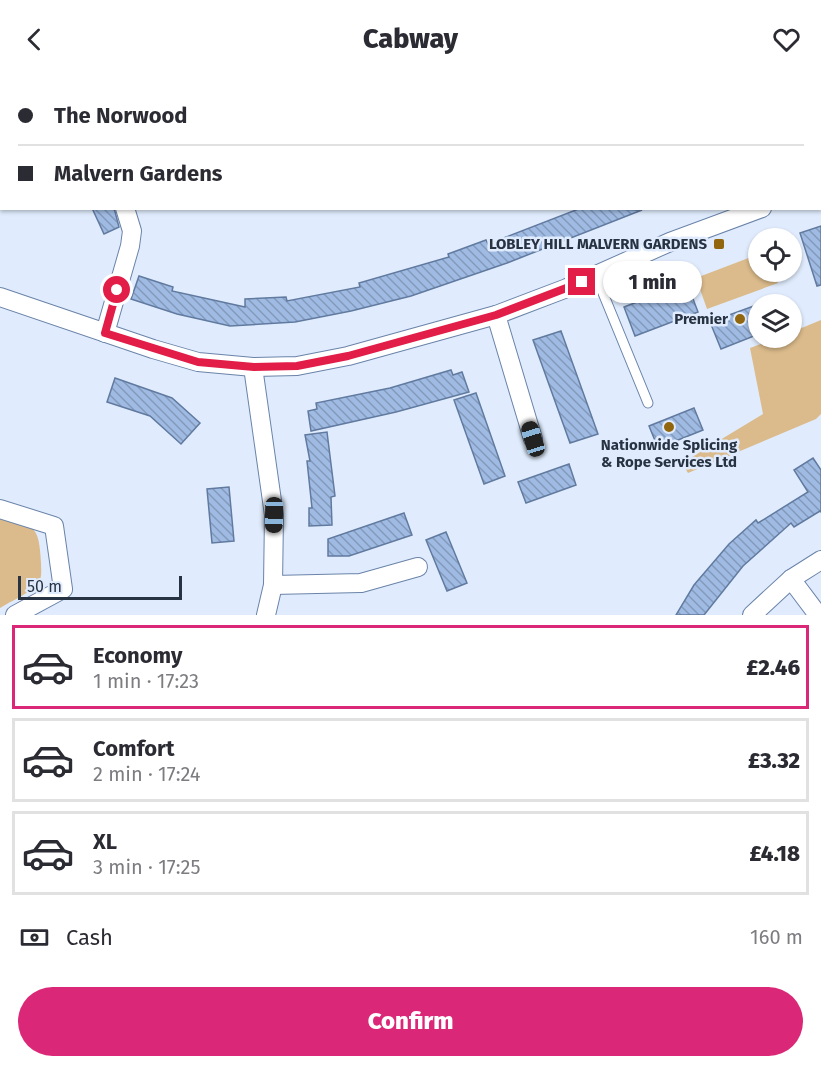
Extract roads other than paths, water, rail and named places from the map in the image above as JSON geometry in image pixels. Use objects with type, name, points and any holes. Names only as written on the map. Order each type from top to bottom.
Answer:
[{"type":"street","points":[[105,333],[130,246],[132,231],[125,210]]},
{"type":"street","points":[[0,297],[198,362],[254,367],[297,366],[348,356],[496,315],[596,276],[670,242],[757,210]]},
{"type":"street","points":[[496,315],[533,439]]},
{"type":"street","points":[[254,367],[274,515],[273,585],[266,615]]},
{"type":"street","points":[[0,509],[54,526],[63,589],[15,615]]},
{"type":"street","points":[[752,615],[791,579],[821,560]]},
{"type":"street","points":[[273,585],[361,583],[418,567]]},
{"type":"street","points":[[791,579],[818,615]]},
{"type":"lane","points":[[596,276],[648,403]]},
{"type":"place","name":"LOBLEY HILL MALVERN GARDENS","points":[[719,244]]},
{"type":"place","name":"Premier","points":[[740,319]]},
{"type":"place","name":"Nationwide Splicing & Rope Services Ltd","points":[[669,427]]}]
